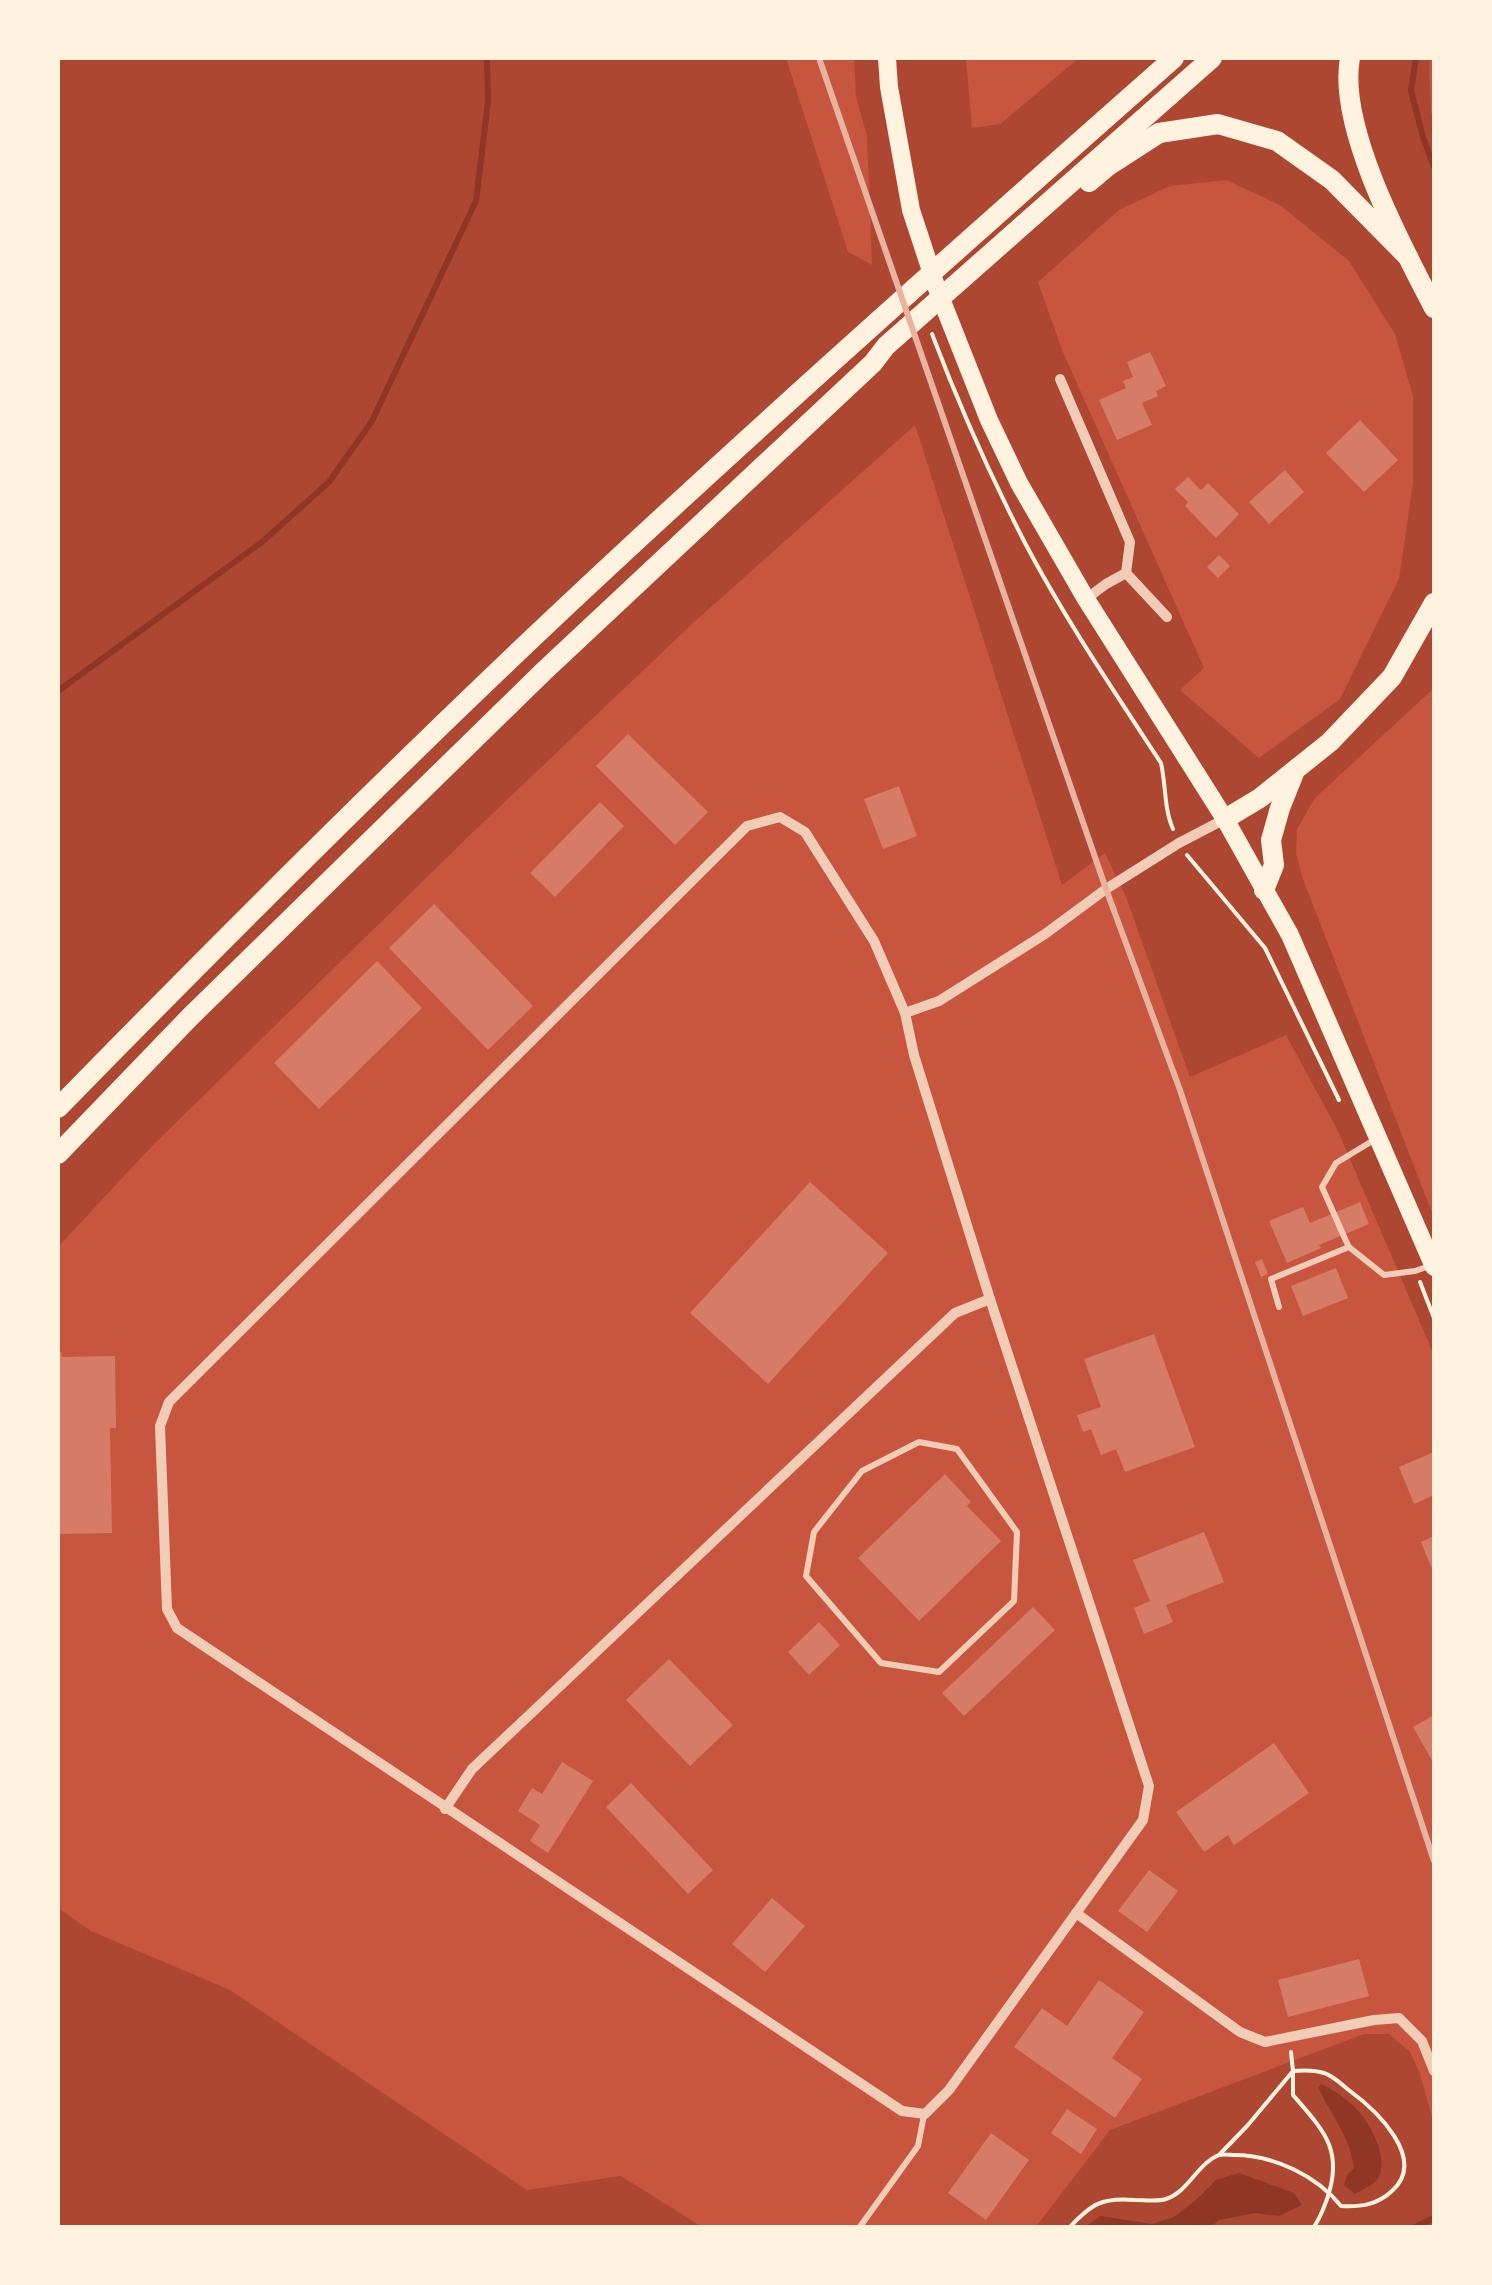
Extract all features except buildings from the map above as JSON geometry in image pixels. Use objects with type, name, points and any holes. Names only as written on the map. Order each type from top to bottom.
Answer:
[{"type":"highway","points":[[58,1108],[183,980],[588,586],[867,330],[1174,58]]},
{"type":"highway","points":[[982,268],[1212,58]]},
{"type":"highway","points":[[1350,58],[1347,74],[1360,149],[1434,308]]},
{"type":"highway","points":[[58,1154],[189,1018],[528,686],[886,346],[1108,166],[1159,133],[1218,124],[1277,141],[1332,180],[1408,257]]},
{"type":"highway","points":[[1225,819],[1260,798],[1330,742],[1392,677],[1434,604]]},
{"type":"highway","points":[[1264,890],[1274,865],[1271,840],[1295,771]]},
{"type":"main road","points":[[887,58],[911,210],[969,372],[1019,483],[1086,600],[1225,819],[1290,935],[1434,1266]]},
{"type":"street","points":[[1060,378],[1130,542],[1126,573]]},
{"type":"street","points":[[1086,600],[1126,573]]},
{"type":"street","points":[[1126,573],[1167,617]]},
{"type":"street","points":[[780,817],[805,832],[874,941],[904,1013],[990,1298],[1149,1786],[1143,1820],[949,2090],[924,2114],[902,2111],[446,1809],[177,1628],[167,1608],[160,1426],[169,1402],[747,826],[780,817]]},
{"type":"street","points":[[904,1013],[939,1001],[1179,842],[1225,819]]},
{"type":"street","points":[[446,1809],[472,1769],[955,1313],[990,1298]]},
{"type":"street","points":[[1076,1913],[1240,2032],[1265,2042],[1399,2018],[1422,2040],[1434,2072]]},
{"type":"lane","points":[[1379,1136],[1336,1163],[1322,1187],[1349,1247],[1384,1275],[1434,1266]]},
{"type":"lane","points":[[1279,1307],[1272,1279],[1349,1247]]},
{"type":"lane","points":[[919,1442],[957,1450],[1017,1532],[1014,1600],[940,1672],[881,1663],[806,1576],[814,1532],[862,1471],[919,1442]]},
{"type":"lane","points":[[860,2228],[918,2146],[924,2114]]},
{"type":"path","points":[[1179,842],[1265,948],[1339,1100]]},
{"type":"path","points":[[1415,1270],[1434,1318]]},
{"type":"path","points":[[1288,2038],[1294,2071],[1293,2095],[1333,2150],[1330,2192],[1313,2228]]},
{"type":"path","points":[[1069,2228],[1099,2201],[1168,2199],[1220,2154],[1294,2071],[1327,2074],[1364,2102],[1386,2123],[1400,2146],[1404,2173],[1396,2188],[1379,2201],[1360,2207],[1342,2206],[1330,2192],[1275,2161],[1220,2154]]},
{"type":"shaded area","points":[[58,58],[786,58],[848,252],[872,265],[867,136],[856,97],[854,58],[966,58],[972,128],[1000,124],[1079,58],[1431,58],[1434,688],[1315,798],[1297,829],[1296,854],[1434,1218],[1434,1355],[1337,1129],[1286,1035],[1190,1077],[1126,897],[1105,853],[1062,885],[915,425],[692,624],[472,833],[153,1145],[58,1247]],"holes":[[[1226,180],[1280,205],[1349,261],[1395,334],[1413,396],[1413,483],[1399,579],[1340,699],[1259,758],[1180,690],[1204,668],[1062,350],[1038,282],[1119,210],[1170,186]]]},
{"type":"shaded area","points":[[58,1908],[91,1931],[230,1990],[527,2190],[621,2176],[702,2227],[58,2227]]},
{"type":"shaded area","points":[[1364,2034],[1389,2034],[1410,2052],[1420,2074],[1434,2124],[1434,2227],[1035,2228],[1110,2130]]},
{"type":"shaded area","points":[[1321,2084],[1356,2109],[1370,2127],[1381,2155],[1380,2174],[1374,2183],[1355,2194],[1344,2185],[1354,2168],[1352,2156],[1318,2087]]},
{"type":"shaded area","points":[[1239,2173],[1294,2193],[1302,2205],[1279,2216],[1255,2213],[1219,2220],[1211,2227],[1085,2227],[1100,2216],[1152,2224],[1174,2217],[1216,2180]]},
{"type":"waterway","points":[[58,691],[262,542],[329,482],[372,421],[476,201],[488,102],[487,58]]},
{"type":"waterway","points":[[1416,58],[1411,91],[1434,167]]},
{"type":"waterway","points":[[1413,2228],[1434,2218]]},
{"type":"railway","points":[[819,58],[1106,889],[1180,1090],[1434,1861]]}]
